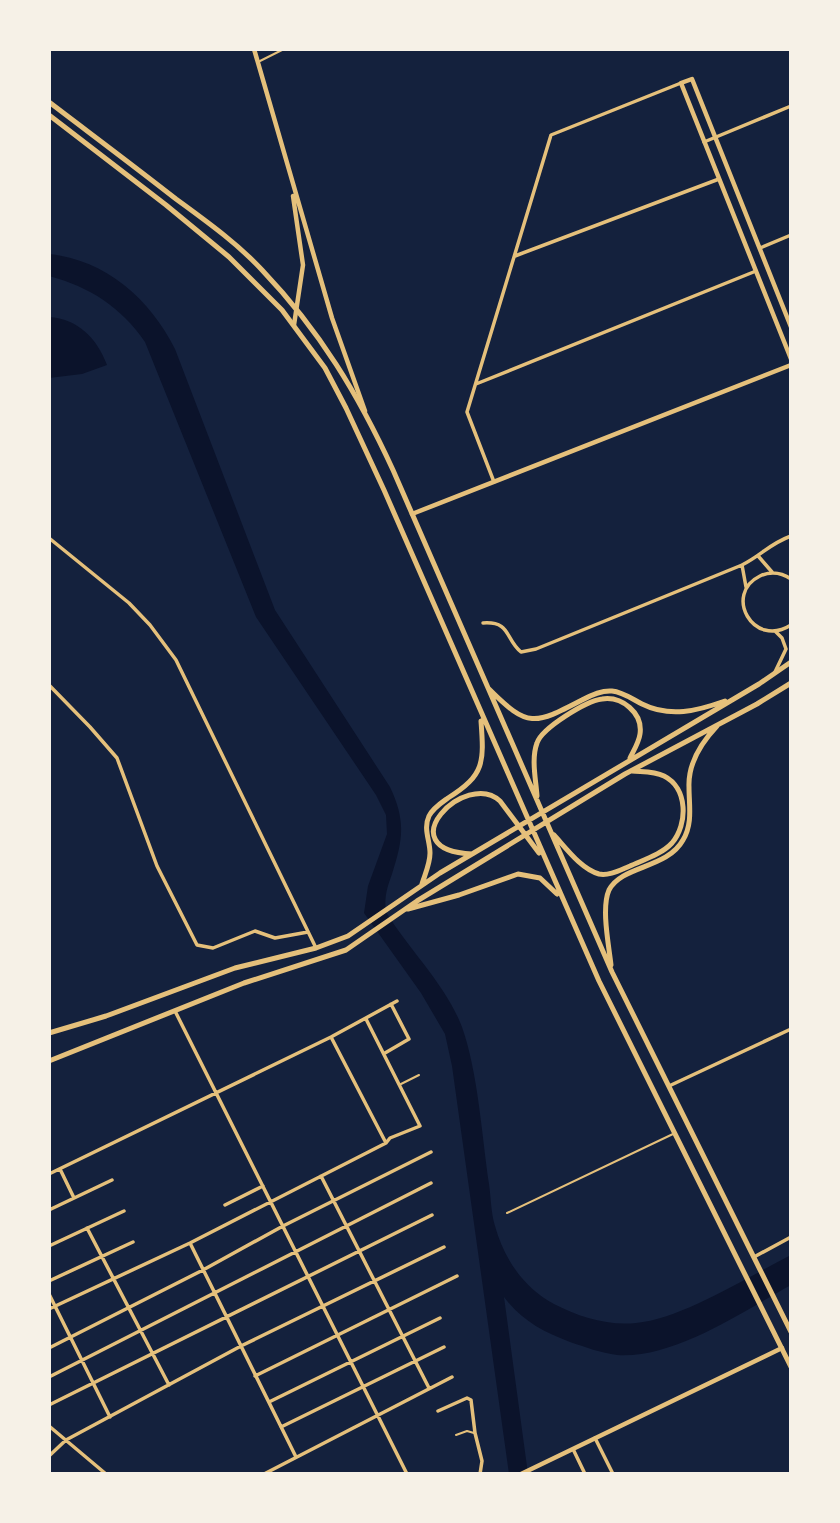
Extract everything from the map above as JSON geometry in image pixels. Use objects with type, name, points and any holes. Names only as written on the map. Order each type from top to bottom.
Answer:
[{"type":"main road","points":[[49,102],[261,268],[331,355],[366,412],[612,972],[791,1331]]},
{"type":"main road","points":[[49,115],[211,242],[263,290],[315,352],[346,408],[599,981],[791,1367]]},
{"type":"main road","points":[[49,1033],[98,1019],[235,968],[337,941],[361,928],[422,884],[791,662]]},
{"type":"main road","points":[[49,1061],[243,983],[346,950],[397,914],[627,773],[791,683]]},
{"type":"main road","points":[[486,686],[517,715],[536,720],[606,691],[618,692],[644,705],[668,712],[696,710],[735,698]]},
{"type":"main road","points":[[537,799],[534,756],[541,734],[593,702],[614,699],[636,713],[640,735],[629,759]]},
{"type":"main road","points":[[422,884],[430,857],[426,833],[428,817],[438,805],[475,778],[481,758],[481,716]]},
{"type":"main road","points":[[612,972],[606,914],[608,892],[616,882],[664,859],[680,845],[690,821],[689,781],[692,765],[704,742],[720,723]]},
{"type":"main road","points":[[550,830],[586,867],[603,874],[626,868],[667,847],[676,837],[683,814],[676,787],[668,778],[657,773],[627,773]]},
{"type":"main road","points":[[474,853],[453,853],[441,848],[435,839],[434,825],[446,808],[466,796],[482,793],[492,795],[500,801],[547,864]]},
{"type":"main road","points":[[405,909],[459,895],[518,874],[540,878],[562,899]]},
{"type":"street","points":[[254,49],[332,318],[366,412]]},
{"type":"street","points":[[494,482],[467,412],[551,135],[692,79],[791,327]]},
{"type":"street","points":[[681,83],[791,359]]},
{"type":"street","points":[[704,142],[791,106]]},
{"type":"street","points":[[290,178],[303,255],[294,325]]},
{"type":"street","points":[[515,256],[719,179]]},
{"type":"street","points":[[760,248],[791,235]]},
{"type":"street","points":[[476,384],[756,271]]},
{"type":"street","points":[[412,514],[791,365]]},
{"type":"street","points":[[483,623],[492,623],[505,629],[518,650],[525,652],[742,565],[759,557],[773,542],[791,536]]},
{"type":"street","points":[[49,538],[129,603],[176,660],[316,948]]},
{"type":"street","points":[[759,557],[768,570],[791,579]]},
{"type":"street","points":[[742,565],[746,590],[743,604],[748,618],[760,628],[775,631],[791,625]]},
{"type":"street","points":[[746,590],[757,577],[773,573]]},
{"type":"street","points":[[773,675],[786,649],[782,638],[775,631]]},
{"type":"street","points":[[49,685],[117,758],[132,791],[157,866],[197,946],[213,948],[255,931],[275,938],[308,932]]},
{"type":"street","points":[[49,1174],[331,1037],[397,1001]]},
{"type":"street","points":[[385,1053],[409,1039],[391,1004]]},
{"type":"street","points":[[175,1011],[407,1474]]},
{"type":"street","points":[[49,1309],[190,1243],[386,1143],[390,1138],[420,1126],[366,1019]]},
{"type":"street","points":[[669,1086],[791,1029]]},
{"type":"street","points":[[331,1037],[386,1143]]},
{"type":"street","points":[[49,1348],[431,1152]]},
{"type":"street","points":[[60,1169],[74,1198]]},
{"type":"street","points":[[321,1177],[429,1388]]},
{"type":"street","points":[[49,1210],[112,1180]]},
{"type":"street","points":[[49,1377],[431,1183]]},
{"type":"street","points":[[225,1205],[263,1186]]},
{"type":"street","points":[[49,1246],[124,1211]]},
{"type":"street","points":[[49,1405],[432,1214]]},
{"type":"street","points":[[87,1228],[169,1385]]},
{"type":"street","points":[[754,1257],[791,1237]]},
{"type":"street","points":[[49,1281],[133,1242]]},
{"type":"street","points":[[190,1243],[296,1457]]},
{"type":"street","points":[[49,1456],[66,1440],[241,1346],[444,1247]]},
{"type":"street","points":[[255,1376],[457,1276]]},
{"type":"street","points":[[49,1294],[110,1417]]},
{"type":"street","points":[[269,1402],[440,1318]]},
{"type":"street","points":[[281,1427],[444,1347]]},
{"type":"street","points":[[521,1474],[782,1348]]},
{"type":"street","points":[[264,1474],[452,1377]]},
{"type":"street","points":[[438,1411],[469,1398],[482,1461],[480,1474]]},
{"type":"street","points":[[49,1426],[106,1474]]},
{"type":"street","points":[[595,1438],[612,1474]]},
{"type":"street","points":[[573,1449],[585,1474]]},
{"type":"lane","points":[[258,62],[284,49]]},
{"type":"lane","points":[[400,1084],[418,1075]]},
{"type":"lane","points":[[507,1213],[675,1133]]},
{"type":"lane","points":[[456,1435],[467,1431],[475,1433]]},
{"type":"water","points":[[49,254],[89,264],[124,285],[153,314],[165,331],[175,349],[275,610],[390,787],[399,810],[401,830],[399,850],[386,893],[386,912],[447,997],[462,1027],[476,1084],[494,1221],[504,1250],[517,1271],[533,1290],[564,1309],[604,1322],[625,1324],[674,1314],[791,1255],[791,1285],[707,1332],[661,1350],[639,1354],[611,1354],[560,1338],[525,1319],[504,1297],[528,1474],[509,1474],[452,1066],[445,1034],[421,993],[364,913],[368,886],[387,834],[386,815],[376,795],[256,617],[145,342],[126,318],[103,300],[78,286],[49,276]]},
{"type":"water","points":[[49,317],[69,322],[85,332],[98,346],[107,365],[82,374],[49,378]]}]
